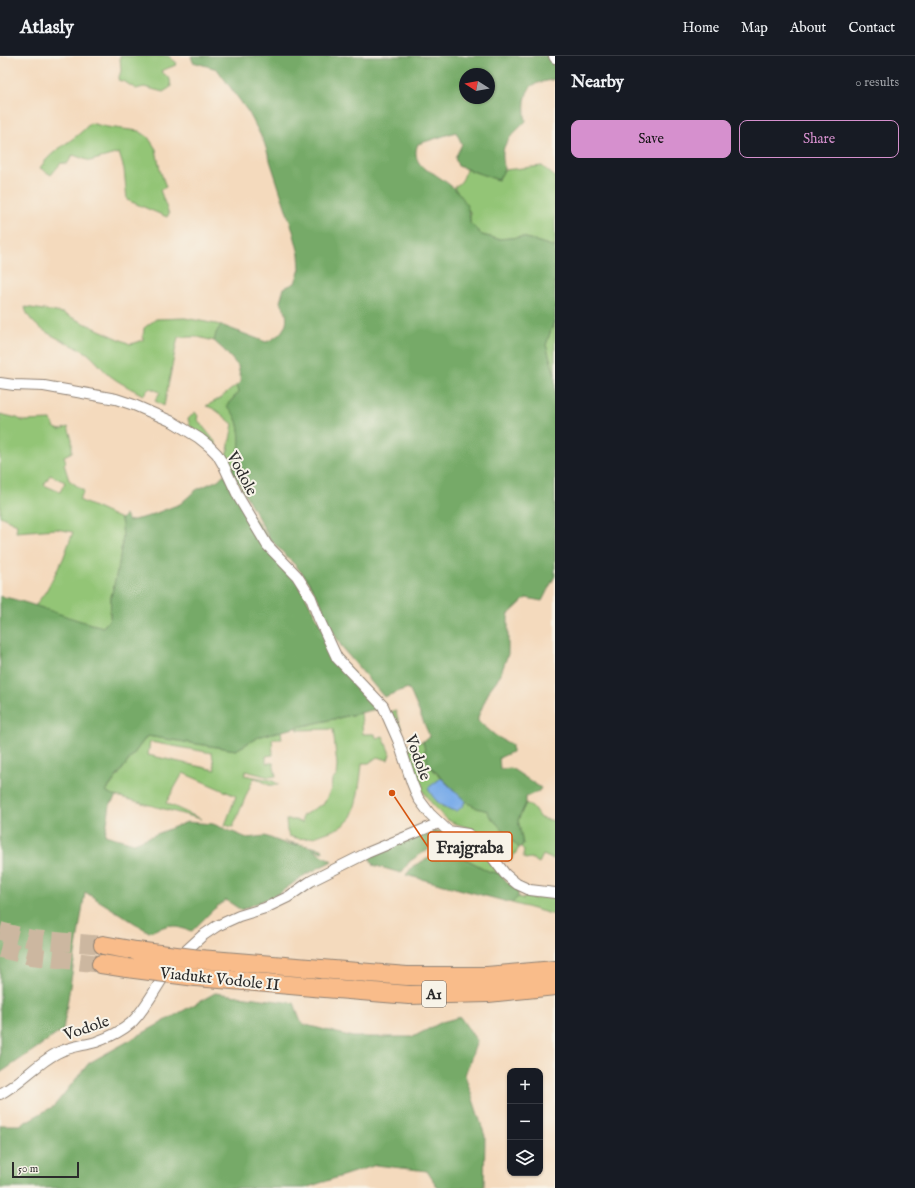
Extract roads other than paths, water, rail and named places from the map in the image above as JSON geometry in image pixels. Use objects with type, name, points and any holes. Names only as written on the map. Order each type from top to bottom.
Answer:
[{"type":"highway","name":"Viadukt Vodole II","points":[[104,945],[136,951],[207,960],[407,976],[487,976],[555,970]]},
{"type":"highway","name":"Viadukt Vodole II","points":[[101,964],[210,979],[409,995],[488,993],[555,986]]},
{"type":"street","name":"Vodole","points":[[0,383],[44,386],[116,399],[173,422],[199,438],[217,454],[239,498],[267,545],[297,576],[312,598],[319,619],[337,658],[383,706],[398,740],[418,798],[439,823],[367,853],[312,881],[288,897],[265,908],[239,916],[217,926],[202,936],[172,965],[139,1014],[122,1030],[95,1042],[76,1045],[57,1053],[40,1063],[0,1094]]},
{"type":"street","points":[[439,823],[448,830],[468,834],[489,854],[505,874],[517,884],[530,890],[555,894]]},
{"type":"water","points":[[441,778],[465,801],[463,806],[457,811],[448,809],[440,804],[433,797],[428,788]]},
{"type":"tunnel","points":[[0,931],[32,939],[103,945]]},
{"type":"tunnel","points":[[0,949],[31,956],[101,964]]},
{"type":"place","name":"Frajgraba","points":[[392,793]]}]
